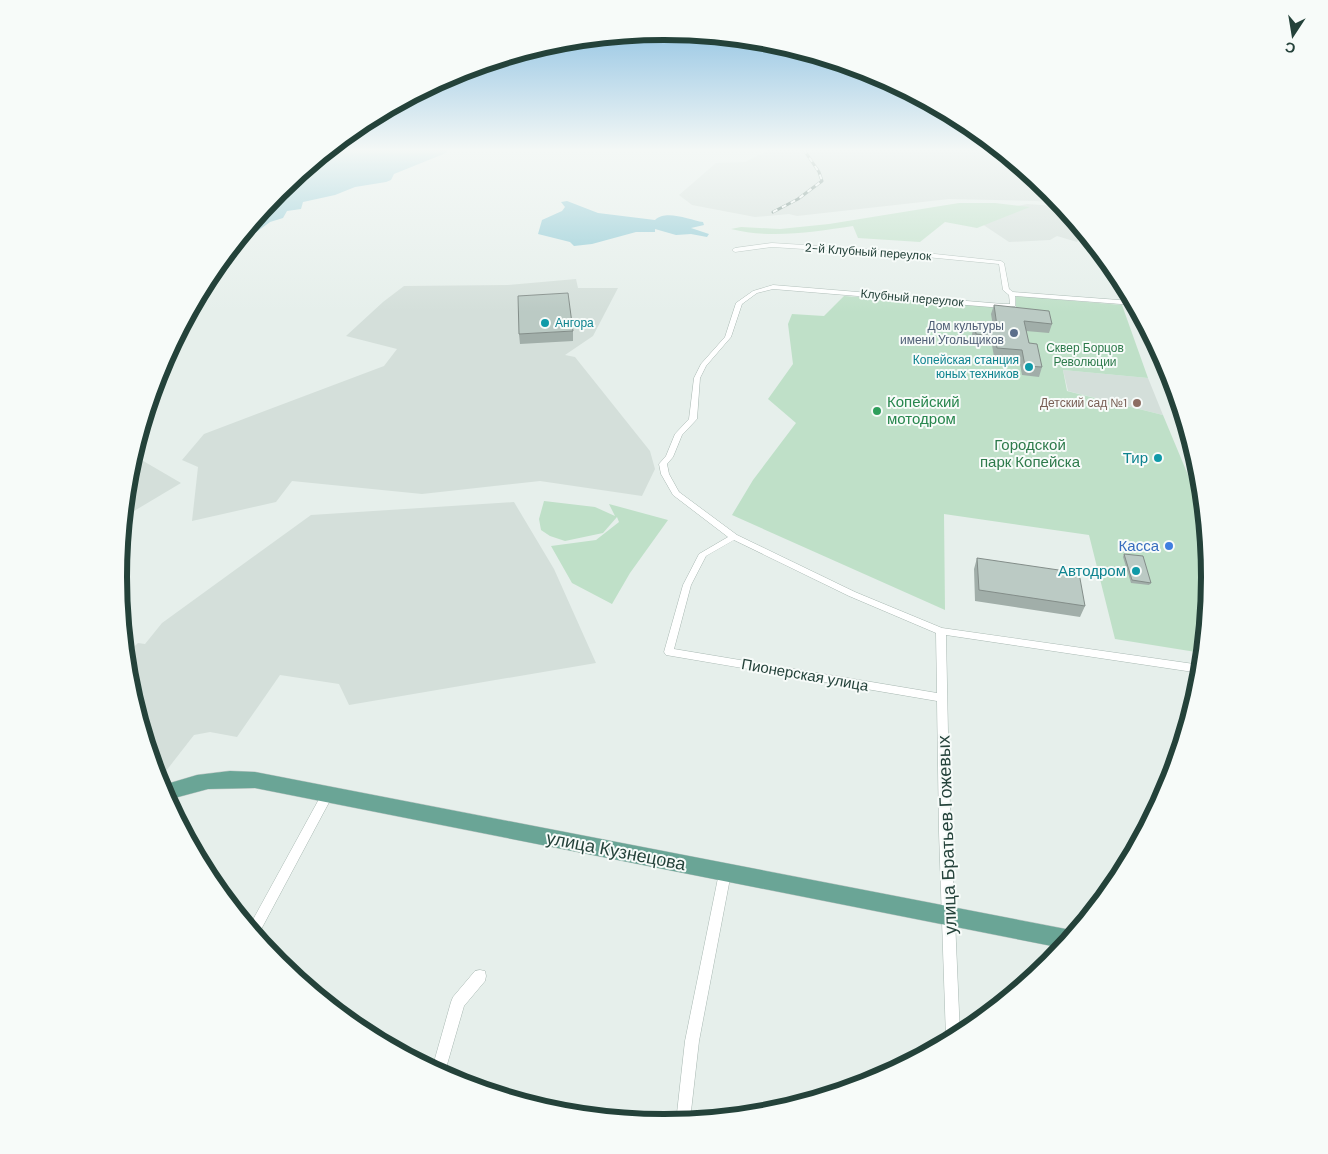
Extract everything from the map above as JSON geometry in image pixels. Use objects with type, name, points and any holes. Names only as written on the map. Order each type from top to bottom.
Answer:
[{"type":"main road","name":"улица Кузнецова","points":[[171,790],[206,781],[230,778],[255,780],[1062,937]]},
{"type":"street","name":"2-й Клубный переулок","points":[[735,250],[772,245],[916,254],[1001,263],[1006,290],[1012,294]]},
{"type":"street","name":"Клубный переулок","points":[[734,537],[676,492],[665,474],[663,464],[669,457],[679,434],[692,419],[697,378],[703,365],[728,337],[739,303],[765,288],[773,287],[1003,306],[1012,305],[1012,294]]},
{"type":"street","points":[[1012,294],[1125,303]]},
{"type":"street","points":[[734,537],[852,594],[942,631],[1193,669]]},
{"type":"street","name":"Пионерская улица","points":[[734,537],[702,554],[687,585],[669,652],[942,698]]},
{"type":"street","name":"улица Братьев Гожевых","points":[[942,631],[942,698],[948,915],[952,950],[953,1029]]},
{"type":"street","points":[[256,926],[328,793]]},
{"type":"street","points":[[684,1113],[692,1040],[725,873]]},
{"type":"street","points":[[440,1065],[458,1002],[480,976]]},
{"type":"shaded area","points":[[691,204],[906,204],[797,216],[789,214],[755,217]]},
{"type":"shaded area","points":[[1027,204],[1052,206],[1080,238],[1077,242],[1057,236],[1050,240],[1009,242],[982,224],[999,210]]},
{"type":"shaded area","points":[[576,279],[578,288],[618,288],[593,336],[565,355],[575,357],[650,451],[655,469],[642,496],[540,481],[422,494],[292,481],[276,502],[192,521],[198,467],[182,460],[204,434],[384,366],[397,349],[346,336],[383,302],[404,286],[508,285]]},
{"type":"shaded area","name":"Детский сад №1","points":[[1063,370],[1148,378],[1163,415],[1068,391]]},
{"type":"shaded area","points":[[140,459],[181,483],[131,513]]},
{"type":"shaded area","points":[[514,502],[554,569],[596,663],[349,705],[339,684],[280,675],[237,737],[210,732],[194,735],[164,772],[145,716],[137,682],[132,648],[138,643],[145,644],[162,623],[311,515]]},
{"type":"green space","points":[[954,204],[1002,204],[1030,207],[977,228],[945,222],[920,242],[858,238],[853,226],[777,234],[761,234],[731,229],[741,227],[780,229],[829,224]]},
{"type":"green space","points":[[844,296],[1016,308],[1016,296],[1122,305],[1148,378],[1063,370],[1067,391],[1163,415],[1193,488],[1196,507],[1201,577],[1200,612],[1195,652],[1115,639],[1089,535],[944,514],[945,610],[732,515],[753,480],[796,423],[768,399],[793,364],[788,324],[792,314],[824,316]]},
{"type":"green space","points":[[544,501],[595,507],[615,516],[609,504],[668,520],[630,573],[612,604],[572,583],[551,546],[596,540],[619,522],[617,517],[603,533],[565,541],[550,536],[541,530],[539,519]]},
{"type":"water","points":[[278,204],[302,204],[301,209],[287,211],[283,218],[270,222],[250,235]]},
{"type":"water","points":[[562,204],[574,204],[598,213],[655,220],[665,215],[672,215],[703,222],[704,225],[691,228],[709,234],[707,237],[691,234],[676,235],[655,229],[655,232],[636,232],[592,244],[574,246],[570,242],[538,234],[542,220],[562,211],[565,207]]},
{"type":"building","name":"Ангора","points":[[568,293],[573,331],[519,334],[518,296]]},
{"type":"building","points":[[994,305],[1049,311],[1052,324],[1024,321],[1029,343],[1037,344],[1042,367],[1025,366],[1022,350],[997,348],[995,336],[976,334],[975,324],[997,326]]},
{"type":"building","name":"Автодром","points":[[1124,554],[1143,556],[1151,583],[1132,580]]},
{"type":"building","points":[[977,558],[1079,573],[1085,606],[979,590]]},
{"type":"railway","points":[[773,212],[789,204]]},
{"type":"place","name":"Ангора","points":[[545,323]]},
{"type":"place","name":"Дом культуры имени Угольщиков","points":[[1014,333]]},
{"type":"place","name":"Копейская станция юных техников","points":[[1029,367]]},
{"type":"place","name":"Детский сад №1","points":[[1137,403]]},
{"type":"place","name":"Копейский мотодром","points":[[877,411]]},
{"type":"place","name":"Тир","points":[[1158,458]]},
{"type":"place","name":"Касса","points":[[1169,546]]},
{"type":"place","name":"Автодром","points":[[1136,571]]},
{"type":"park label","name":"Сквер Борцов Революции","points":[[1085,355]]},
{"type":"park label","name":"Городской парк Копейска","points":[[1030,454]]}]
